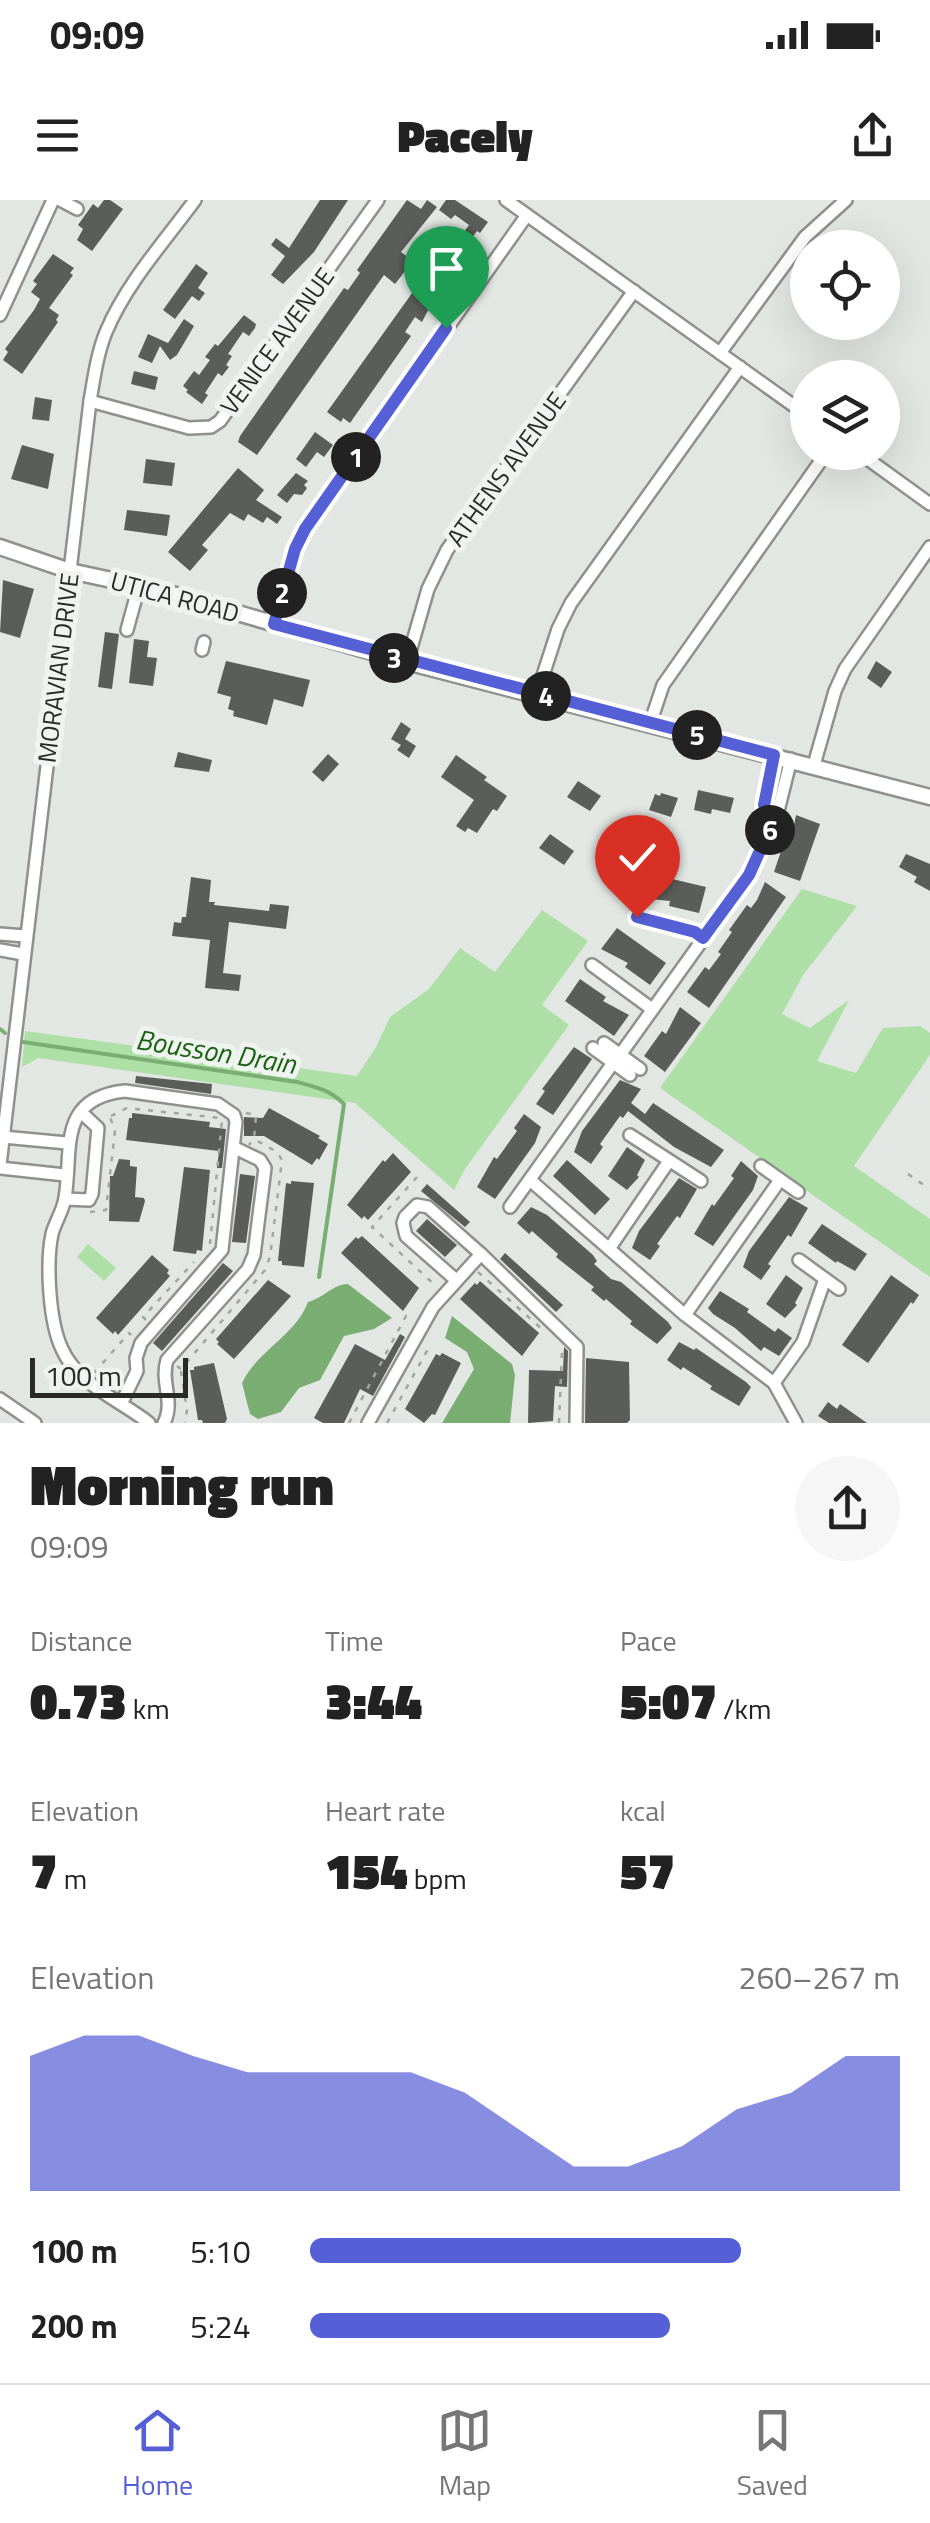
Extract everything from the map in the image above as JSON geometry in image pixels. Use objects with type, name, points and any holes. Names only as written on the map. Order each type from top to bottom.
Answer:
[{"type":"main road","name":"UTICA ROAD","points":[[0,547],[70,571],[139,586],[408,662],[930,798]]},
{"type":"street","points":[[0,315],[56,200],[77,209]]},
{"type":"street","name":"MORAVIAN DRIVE","points":[[0,1167],[90,402],[104,336],[113,318],[194,200]]},
{"type":"street","name":"VENICE AVENUE","points":[[90,402],[121,407],[188,428],[211,427],[220,421],[378,200]]},
{"type":"street","points":[[506,200],[790,403]]},
{"type":"street","points":[[720,353],[805,238],[846,200]]},
{"type":"street","points":[[274,624],[295,549],[305,529],[527,215]]},
{"type":"street","name":"ATHENS AVENUE","points":[[408,662],[428,589],[447,550],[634,291]]},
{"type":"street","points":[[537,694],[571,603],[740,367]]},
{"type":"street","points":[[650,724],[662,685],[814,470]]},
{"type":"street","points":[[883,470],[930,504]]},
{"type":"street","points":[[814,765],[835,690],[845,669],[930,547]]},
{"type":"street","points":[[127,630],[139,586]]},
{"type":"street","points":[[772,824],[764,805],[774,755]]},
{"type":"street","points":[[510,1206],[749,875],[772,824],[792,759]]},
{"type":"street","points":[[637,917],[695,932],[703,938]]},
{"type":"street","points":[[0,934],[25,936]]},
{"type":"street","points":[[0,950],[23,954]]},
{"type":"street","points":[[592,965],[652,1009]]},
{"type":"street","points":[[598,1046],[635,1072]]},
{"type":"street","points":[[122,1402],[137,1371],[141,1343],[222,1250],[241,1148],[234,1114],[218,1104],[125,1091],[104,1095],[82,1113],[67,1144],[65,1199],[51,1241],[56,1333],[62,1350],[80,1375],[148,1423]]},
{"type":"street","points":[[65,1199],[83,1201],[92,1194],[98,1128],[82,1113]]},
{"type":"street","points":[[630,1136],[701,1182]]},
{"type":"street","points":[[3,1137],[67,1144]]},
{"type":"street","points":[[164,1423],[171,1409],[164,1369],[167,1360],[248,1269],[254,1255],[265,1168],[241,1148]]},
{"type":"street","points":[[609,1249],[669,1160]]},
{"type":"street","points":[[760,1166],[798,1192]]},
{"type":"street","points":[[0,1167],[65,1176]]},
{"type":"street","points":[[530,1180],[685,1315],[774,1382],[796,1423]]},
{"type":"street","points":[[685,1315],[780,1180]]},
{"type":"street","points":[[456,1280],[406,1236],[402,1224],[412,1209],[428,1207],[577,1347],[576,1423]]},
{"type":"street","points":[[368,1423],[433,1307],[481,1254]]},
{"type":"street","points":[[799,1260],[840,1289]]},
{"type":"street","points":[[774,1382],[800,1350],[825,1279]]},
{"type":"street","points":[[0,1399],[35,1423]]},
{"type":"path","points":[[83,1210],[106,1210],[114,1131],[109,1116],[127,1108],[222,1118],[208,1244],[217,1246]]},
{"type":"path","points":[[236,1120],[244,1113],[256,1115],[254,1139],[241,1148]]},
{"type":"path","points":[[908,1174],[928,1188]]},
{"type":"path","points":[[416,1177],[372,1227],[438,1286],[432,1292]]},
{"type":"path","points":[[150,1324],[142,1317],[192,1260],[200,1268]]},
{"type":"path","points":[[473,1268],[548,1335]]},
{"type":"path","points":[[349,1423],[406,1316],[416,1320]]},
{"type":"path","points":[[92,1376],[129,1333],[136,1340]]},
{"type":"path","points":[[560,1423],[562,1347]]},
{"type":"path","points":[[387,1423],[428,1349]]},
{"type":"path","points":[[181,1369],[185,1423]]},
{"type":"shaded area","points":[[802,889],[857,906],[803,975],[782,1014],[810,1028],[849,1000],[817,1061],[856,1073],[883,1028],[920,1026],[930,1033],[930,1055],[854,1166],[930,1219],[930,1277],[660,1088]]},
{"type":"shaded area","points":[[542,910],[588,941],[542,1005],[569,1025],[454,1190],[355,1103],[38,1058],[22,1067],[25,1031],[357,1076],[390,1017],[429,989],[460,948],[495,972]]},
{"type":"shaded area","points":[[88,1244],[116,1268],[104,1281],[77,1257]]},
{"type":"shaded area","points":[[348,1284],[392,1318],[374,1329],[344,1336],[320,1380],[299,1388],[281,1412],[258,1419],[250,1414],[242,1383],[257,1361],[295,1324],[308,1302]]},
{"type":"shaded area","points":[[452,1316],[512,1364],[515,1375],[510,1423],[442,1423],[474,1369],[467,1352],[445,1338]]},
{"type":"building","points":[[104,200],[123,209],[92,251],[77,240],[83,229],[78,225],[93,204],[98,208]]},
{"type":"building","points":[[320,200],[348,200],[314,252],[283,284],[271,275],[285,256],[271,245],[276,238],[289,248]]},
{"type":"building","points":[[407,200],[421,209],[427,200],[437,207],[401,252],[413,261],[395,284],[384,275],[257,455],[238,442],[240,436],[344,288],[348,290],[360,273],[357,270]]},
{"type":"building","points":[[446,200],[455,200],[488,222],[458,257],[462,260],[455,268],[458,270],[441,296],[437,293],[422,322],[415,317],[405,332],[411,336],[350,423],[343,418],[341,422],[327,412],[445,247],[450,251],[469,225],[439,210]]},
{"type":"building","points":[[53,254],[74,268],[70,273],[73,275],[49,308],[59,315],[58,322],[22,374],[3,360],[8,352],[5,349],[40,299],[31,292],[37,284],[33,281]]},
{"type":"building","points":[[196,264],[208,273],[198,288],[205,293],[199,301],[192,296],[175,319],[163,310]]},
{"type":"building","points":[[244,315],[256,324],[255,328],[249,336],[243,332],[228,354],[232,356],[226,365],[229,367],[222,376],[218,373],[202,404],[183,386],[194,371],[199,375],[210,360],[205,357]]},
{"type":"building","points":[[184,319],[194,326],[177,355],[170,360],[160,346],[152,363],[138,357],[148,334],[168,343]]},
{"type":"building","points":[[134,371],[158,377],[155,390],[131,384]]},
{"type":"building","points":[[35,397],[52,400],[49,421],[32,419]]},
{"type":"building","points":[[315,432],[333,445],[324,457],[317,452],[306,467],[296,459]]},
{"type":"building","points":[[22,445],[54,454],[48,489],[11,479]]},
{"type":"building","points":[[146,459],[175,463],[172,486],[143,483]]},
{"type":"building","points":[[238,468],[264,490],[256,500],[282,517],[277,524],[267,517],[263,523],[248,514],[244,521],[230,513],[202,545],[208,550],[190,571],[168,552]]},
{"type":"building","points":[[296,473],[308,481],[304,485],[307,488],[287,503],[277,495]]},
{"type":"building","points":[[127,510],[170,515],[167,536],[124,530]]},
{"type":"building","points":[[3,580],[34,589],[20,638],[0,632]]},
{"type":"building","points":[[105,632],[119,634],[112,689],[98,687]]},
{"type":"building","points":[[134,639],[149,641],[147,657],[157,658],[153,686],[129,683]]},
{"type":"building","points":[[226,661],[310,680],[303,707],[274,699],[267,725],[233,716],[234,711],[228,709],[231,697],[217,693]]},
{"type":"building","points":[[876,661],[892,672],[881,688],[867,678]]},
{"type":"building","points":[[401,722],[411,729],[405,739],[416,746],[409,758],[397,750],[401,745],[391,739]]},
{"type":"building","points":[[178,752],[212,760],[209,772],[174,767]]},
{"type":"building","points":[[328,754],[339,764],[323,782],[312,772]]},
{"type":"building","points":[[456,755],[507,796],[477,833],[456,826],[474,800],[441,777]]},
{"type":"building","points":[[578,781],[601,796],[590,811],[567,797]]},
{"type":"building","points":[[698,790],[734,798],[730,813],[694,810]]},
{"type":"building","points":[[655,794],[678,798],[671,817],[649,810]]},
{"type":"building","points":[[796,815],[820,824],[800,881],[774,872],[784,842],[789,844]]},
{"type":"building","points":[[550,834],[574,851],[564,865],[539,848]]},
{"type":"building","points":[[906,854],[930,864],[930,891],[914,882],[917,877],[899,867]]},
{"type":"building","points":[[647,873],[706,887],[699,913],[669,906],[670,901],[641,898]]},
{"type":"building","points":[[191,877],[211,880],[209,902],[215,902],[214,905],[269,911],[270,904],[289,906],[286,929],[229,922],[223,973],[241,975],[239,991],[205,988],[210,940],[172,936],[174,922],[181,923],[182,917],[186,917]]},
{"type":"building","points":[[765,882],[786,897],[709,1008],[687,992],[705,967],[709,970],[721,954],[718,952],[732,932],[729,930],[747,905],[751,908],[757,900]]},
{"type":"building","points":[[617,928],[666,963],[650,985],[625,967],[628,963],[601,949]]},
{"type":"building","points":[[580,979],[606,997],[603,1001],[629,1015],[614,1036],[565,1001]]},
{"type":"building","points":[[680,1007],[701,1023],[665,1072],[644,1056],[662,1031],[666,1034]]},
{"type":"building","points":[[574,1047],[592,1059],[553,1115],[536,1104],[545,1091],[542,1089]]},
{"type":"building","points":[[136,1076],[212,1084],[211,1094],[135,1083]]},
{"type":"building","points":[[620,1080],[641,1089],[631,1103],[645,1114],[653,1103],[724,1150],[711,1167],[674,1147],[628,1111],[600,1144],[603,1147],[591,1164],[574,1152],[582,1131]]},
{"type":"building","points":[[269,1108],[328,1144],[319,1160],[312,1165],[264,1136],[244,1136],[244,1117],[263,1118]]},
{"type":"building","points":[[132,1113],[210,1122],[209,1127],[226,1129],[222,1168],[217,1168],[219,1151],[126,1140]]},
{"type":"building","points":[[524,1114],[541,1127],[535,1143],[495,1199],[477,1187],[494,1157],[497,1159],[517,1131],[514,1128]]},
{"type":"building","points":[[627,1147],[645,1160],[639,1177],[627,1190],[608,1176]]},
{"type":"building","points":[[393,1153],[411,1172],[368,1220],[364,1216],[362,1219],[347,1205]]},
{"type":"building","points":[[119,1159],[130,1160],[130,1166],[137,1167],[135,1197],[145,1201],[139,1222],[109,1221],[110,1176]]},
{"type":"building","points":[[567,1160],[610,1199],[595,1215],[553,1176]]},
{"type":"building","points":[[741,1161],[758,1176],[753,1190],[713,1246],[694,1234],[734,1178],[731,1176]]},
{"type":"building","points":[[184,1167],[210,1170],[202,1251],[197,1250],[196,1254],[173,1251]]},
{"type":"building","points":[[240,1174],[255,1176],[246,1243],[232,1242]]},
{"type":"building","points":[[679,1178],[697,1189],[650,1260],[632,1248],[639,1231]]},
{"type":"building","points":[[286,1183],[314,1183],[304,1267],[278,1261]]},
{"type":"building","points":[[427,1184],[470,1222],[465,1227],[421,1191]]},
{"type":"building","points":[[789,1197],[808,1208],[761,1280],[743,1267],[749,1251]]},
{"type":"building","points":[[531,1207],[547,1215],[593,1255],[597,1261],[594,1264],[668,1322],[672,1328],[657,1344],[591,1290],[594,1287],[556,1257],[558,1254],[532,1231],[529,1234],[517,1223]]},
{"type":"building","points":[[427,1219],[457,1245],[445,1257],[416,1231]]},
{"type":"building","points":[[822,1224],[867,1254],[855,1271],[808,1243]]},
{"type":"building","points":[[362,1236],[419,1288],[403,1311],[341,1253]]},
{"type":"building","points":[[505,1253],[563,1305],[556,1312],[500,1259]]},
{"type":"building","points":[[152,1255],[169,1270],[170,1276],[118,1335],[115,1331],[113,1334],[96,1318]]},
{"type":"building","points":[[223,1263],[233,1271],[162,1351],[153,1343]]},
{"type":"building","points":[[786,1275],[803,1288],[797,1305],[785,1318],[766,1304]]},
{"type":"building","points":[[891,1275],[919,1295],[868,1363],[842,1345]]},
{"type":"building","points":[[268,1280],[291,1296],[234,1359],[216,1339]]},
{"type":"building","points":[[480,1281],[539,1333],[522,1356],[460,1299]]},
{"type":"building","points":[[720,1291],[775,1332],[778,1328],[792,1338],[779,1356],[764,1347],[761,1351],[713,1314],[708,1308]]},
{"type":"building","points":[[400,1334],[405,1337],[373,1396],[360,1389],[344,1423],[323,1423],[314,1418],[355,1344],[385,1360]]},
{"type":"building","points":[[679,1342],[696,1348],[751,1387],[739,1406],[667,1360]]},
{"type":"building","points":[[564,1347],[568,1351],[567,1387],[555,1386],[553,1421],[528,1423],[529,1370],[563,1371]]},
{"type":"building","points":[[436,1354],[461,1363],[435,1415],[424,1423],[405,1409]]},
{"type":"building","points":[[586,1358],[629,1362],[627,1423],[585,1423]]},
{"type":"building","points":[[214,1363],[227,1419],[225,1423],[203,1423],[198,1420],[190,1370]]},
{"type":"building","points":[[828,1402],[837,1409],[840,1404],[867,1423],[829,1423],[818,1416]]},
{"type":"waterway","name":"Bousson Drain","points":[[0,1029],[5,1033]]},
{"type":"waterway","name":"Bousson Drain","points":[[23,1042],[297,1082],[339,1099],[344,1104],[319,1277]]},
{"type":"route","points":[[446,328],[305,529],[295,549],[274,624],[774,755],[764,805],[772,824],[749,875],[703,938],[695,932],[637,917]]}]
